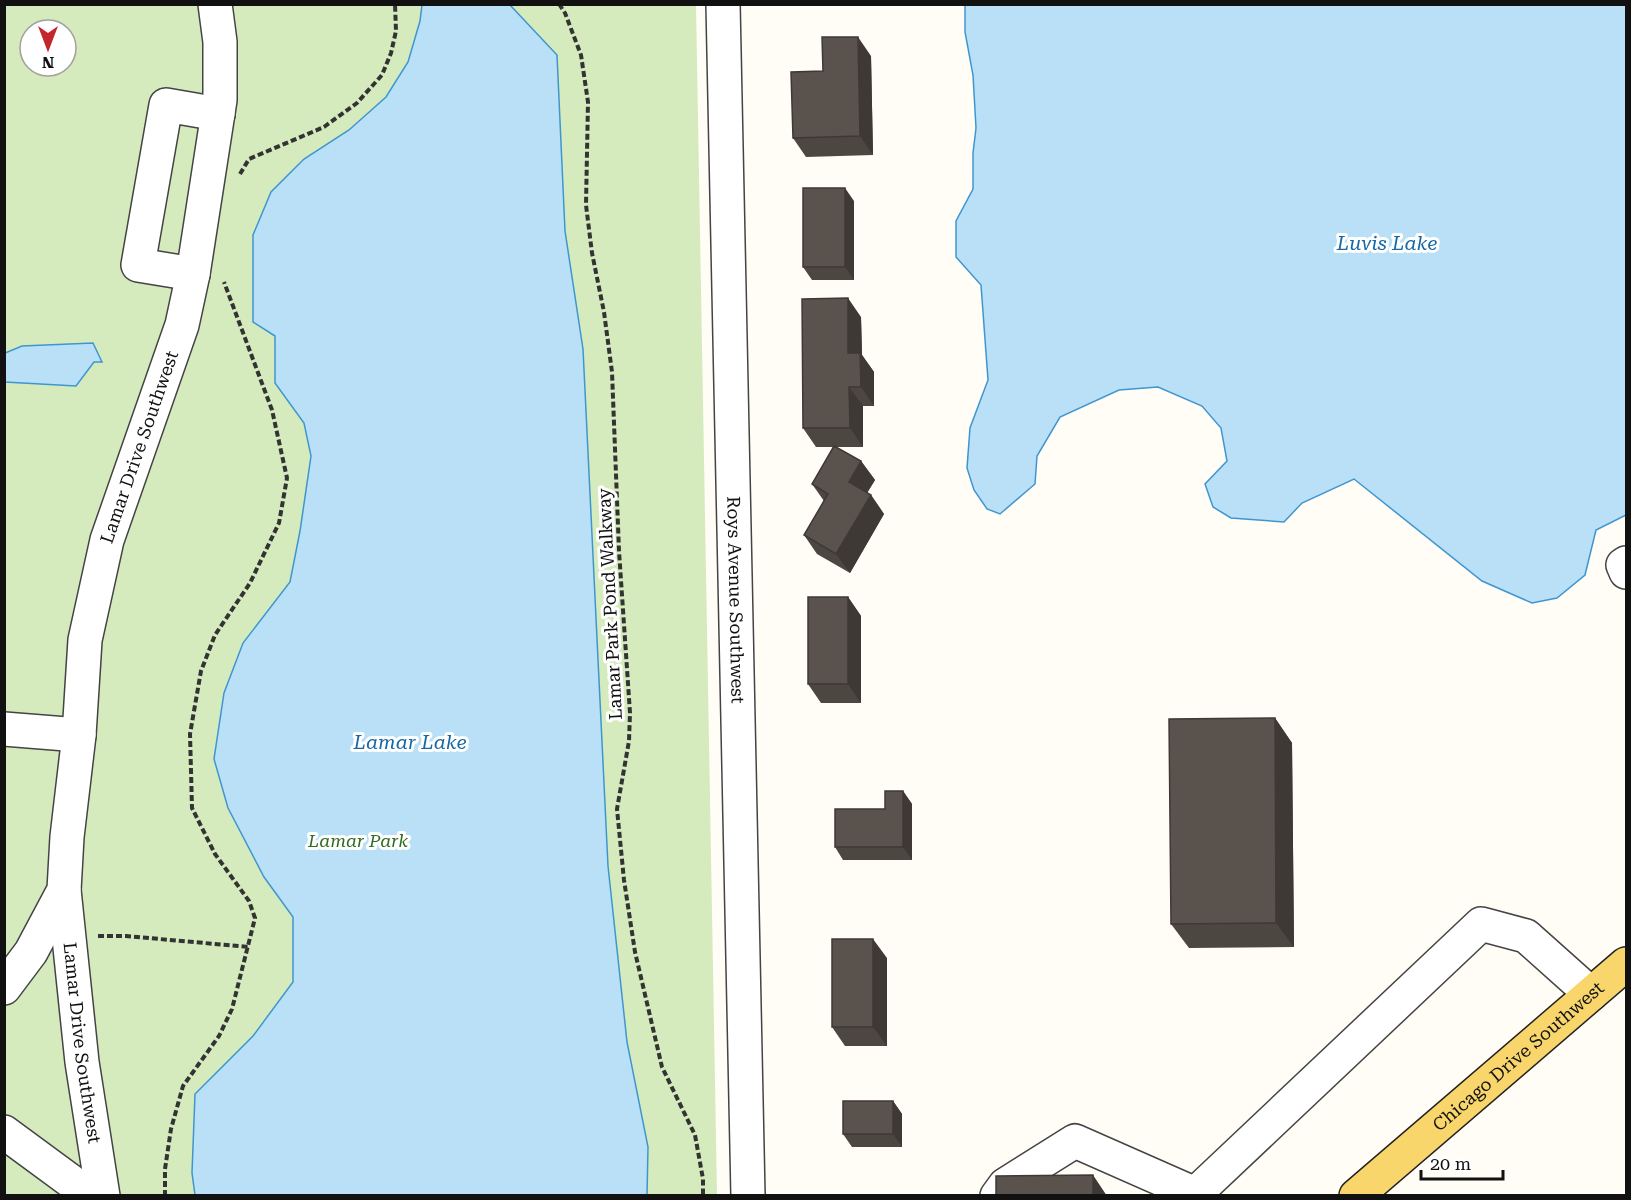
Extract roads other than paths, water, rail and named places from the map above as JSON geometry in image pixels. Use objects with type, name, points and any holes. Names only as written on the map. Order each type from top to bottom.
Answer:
[{"type":"main road","name":"Chicago Drive Southwest","points":[[1356,1196],[1626,964]]},
{"type":"street","name":"Lamar Drive Southwest","points":[[103,1196],[82,1062],[64,890],[67,837],[79,735],[85,640],[107,540],[182,325],[208,276],[220,100],[220,42],[215,4]]},
{"type":"street","name":"Roys Avenue Southwest","points":[[723,4],[748,1196]]},
{"type":"street","points":[[208,276],[138,265],[166,105],[218,114]]},
{"type":"street","points":[[1626,563],[1623,565],[1626,572]]},
{"type":"street","points":[[4,729],[79,735]]},
{"type":"street","name":"Lamar Drive Southwest","points":[[4,988],[31,952],[64,890]]},
{"type":"street","points":[[997,1196],[1005,1185],[1075,1141],[1193,1194],[1482,924],[1526,936],[1592,994]]},
{"type":"street","points":[[4,1132],[91,1196]]},
{"type":"water","name":"Lamar Lake","points":[[422,5],[510,5],[557,55],[565,231],[583,349],[608,866],[627,1042],[648,1147],[647,1195],[195,1195],[192,1173],[195,1094],[253,1036],[293,982],[293,917],[264,877],[228,808],[214,759],[224,693],[243,643],[290,582],[311,456],[304,423],[275,383],[275,336],[253,322],[253,235],[271,192],[304,159],[349,130],[386,97],[408,62],[420,21]]},
{"type":"water","name":"Luvis Lake","points":[[965,5],[1626,5],[1626,515],[1596,530],[1585,575],[1557,598],[1532,603],[1482,581],[1354,479],[1302,503],[1284,522],[1231,518],[1213,507],[1205,484],[1227,461],[1221,428],[1202,406],[1158,387],[1119,390],[1060,417],[1037,456],[1035,484],[1000,514],[987,509],[974,490],[967,468],[970,428],[988,380],[981,285],[956,257],[956,221],[973,189],[976,128],[973,75],[965,32]]},
{"type":"water","points":[[93,343],[102,362],[94,362],[76,386],[5,382],[5,353],[22,346]]},
{"type":"park label","name":"Lamar Park","points":[[358,841]]}]
